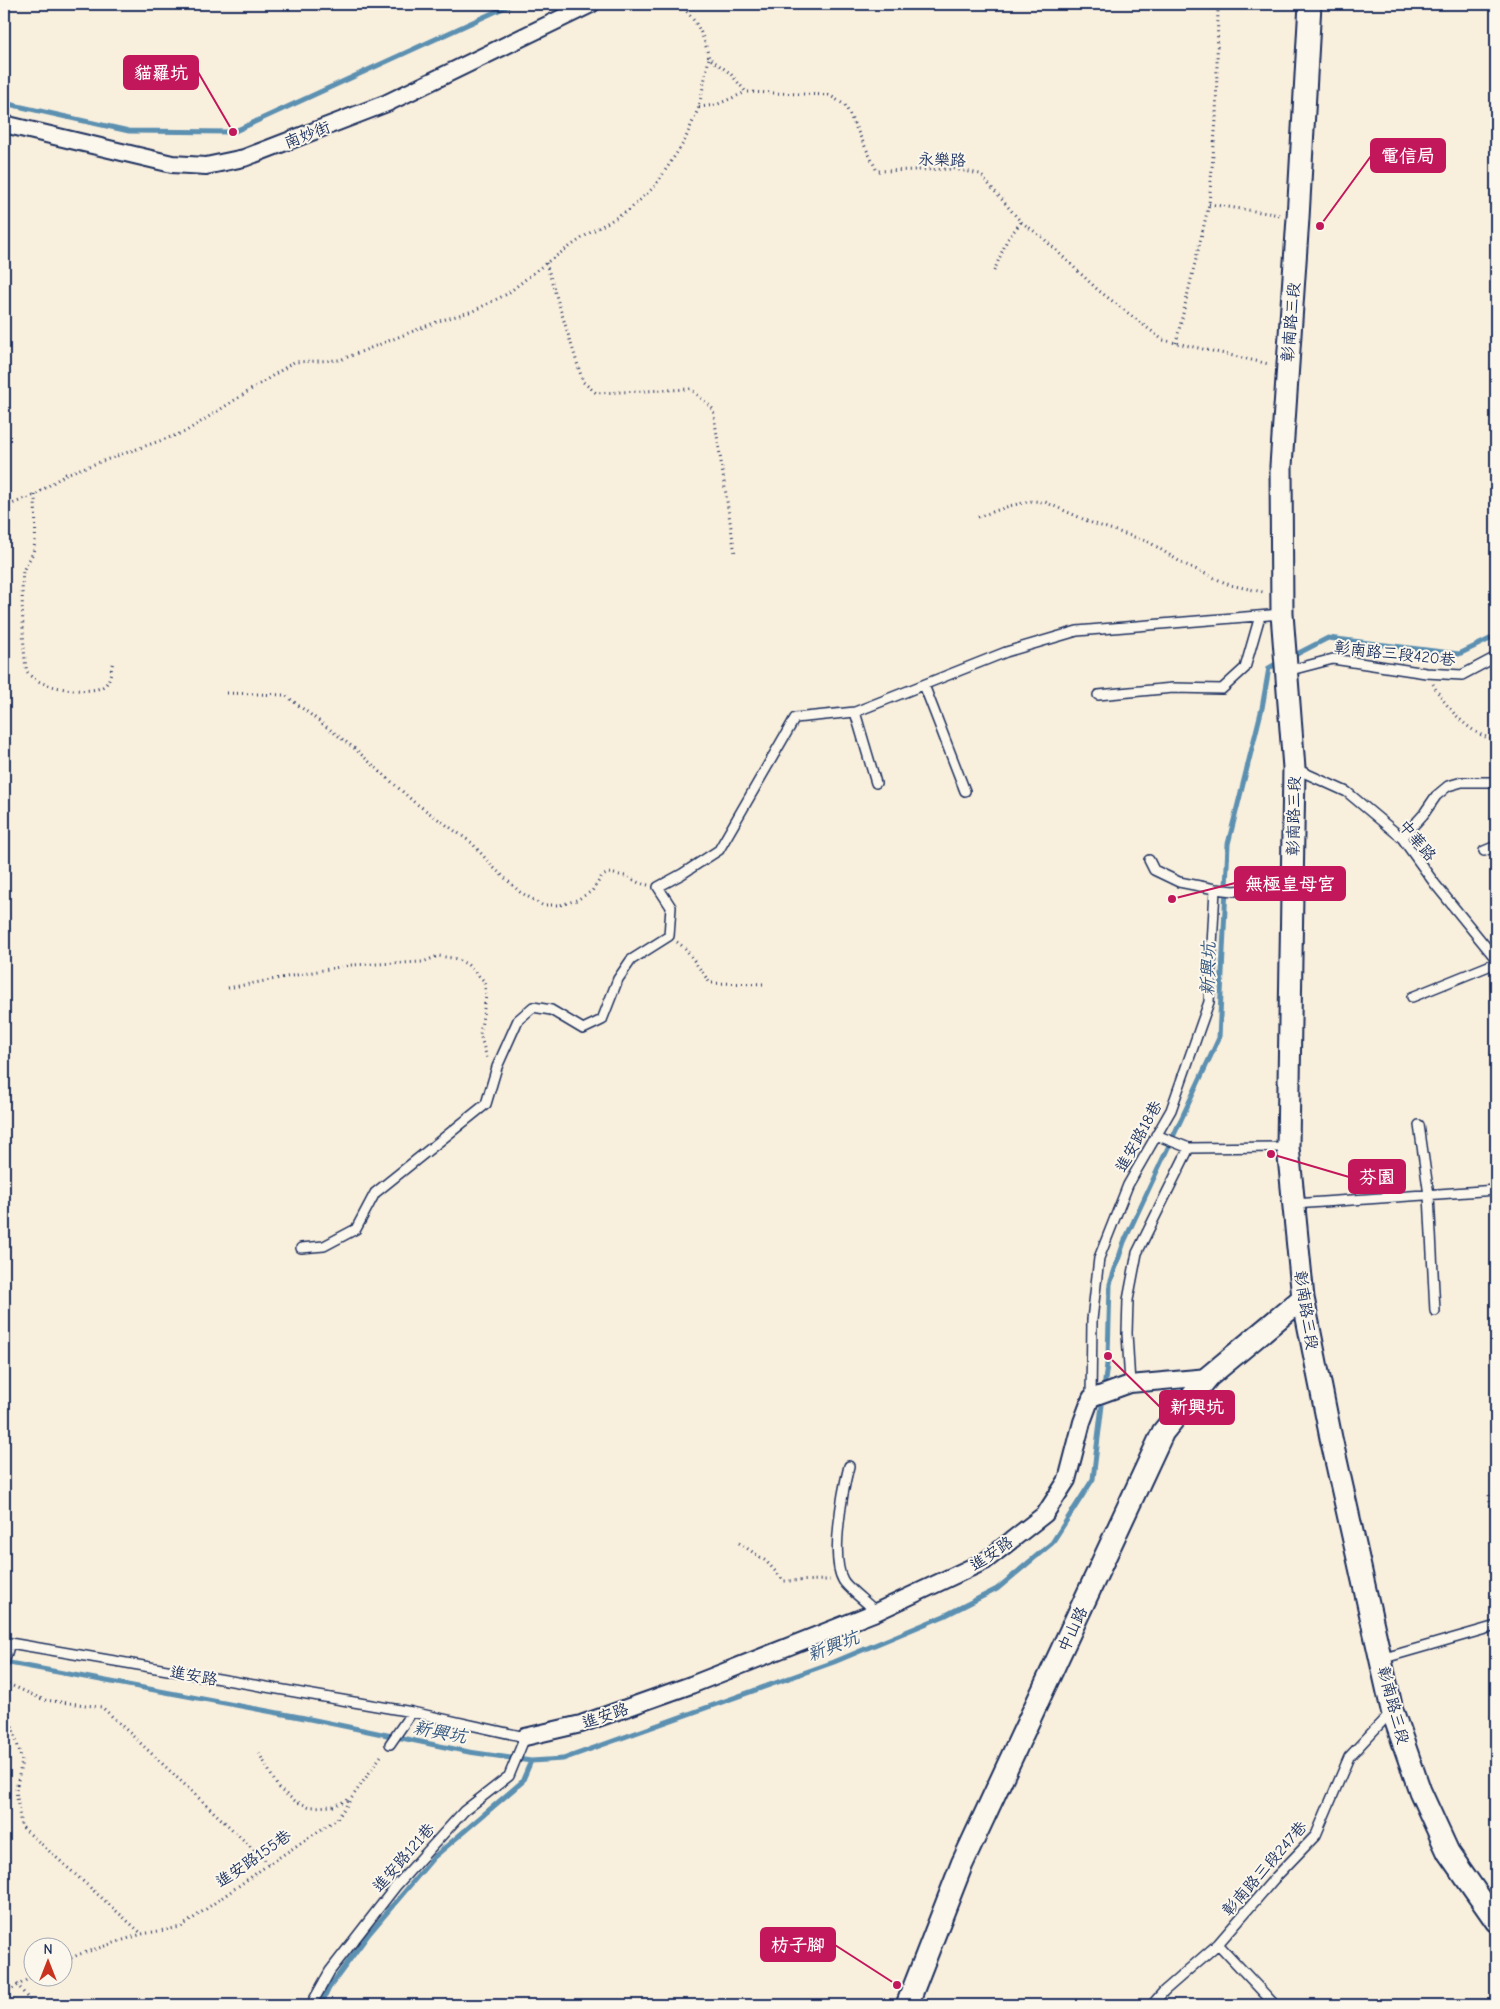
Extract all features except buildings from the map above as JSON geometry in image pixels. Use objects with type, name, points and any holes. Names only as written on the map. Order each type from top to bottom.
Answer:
[{"type":"street","name":"南妙街","points":[[4,124],[172,164],[206,166],[244,158],[387,104],[591,4]]},
{"type":"street","name":"彰南路三段","points":[[1310,4],[1281,466],[1282,605],[1294,768],[1288,1147],[1293,1204],[1303,1298],[1331,1438],[1392,1710],[1420,1791],[1448,1852],[1496,1921]]},
{"type":"street","name":"中山路","points":[[907,2005],[962,1864],[1163,1432],[1208,1378],[1303,1298]]},
{"type":"street","points":[[1091,1398],[1130,1384],[1208,1378]]},
{"type":"street","name":"進安路","points":[[525,1737],[582,1724],[690,1685],[876,1612],[985,1561],[1045,1514],[1067,1480],[1082,1422],[1091,1398]]},
{"type":"lane","points":[[301,1248],[324,1246],[356,1229],[375,1193],[486,1104],[497,1067],[518,1020],[533,1007],[551,1010],[583,1029],[602,1020],[618,979],[631,960],[669,936],[671,906],[658,887],[719,850],[795,718],[854,712],[1006,652],[1077,631],[1260,616],[1282,605]]},
{"type":"lane","points":[[1098,694],[1173,688],[1222,689],[1245,668],[1260,616]]},
{"type":"lane","name":"彰南路三段420巷","points":[[1287,668],[1333,659],[1426,673],[1462,675],[1496,657]]},
{"type":"lane","points":[[924,685],[965,792]]},
{"type":"lane","points":[[854,712],[876,783]]},
{"type":"lane","name":"中華路","points":[[1294,768],[1347,792],[1402,838],[1435,884],[1496,959]]},
{"type":"lane","points":[[1402,838],[1423,815],[1436,796],[1448,786],[1462,782],[1496,782]]},
{"type":"lane","points":[[1484,851],[1496,846]]},
{"type":"lane","points":[[1149,860],[1154,870],[1179,882],[1215,889],[1234,891],[1292,885]]},
{"type":"lane","name":"進安路18巷","points":[[1091,1398],[1092,1320],[1099,1258],[1128,1185],[1171,1110],[1209,1002],[1215,889]]},
{"type":"lane","points":[[1412,998],[1496,963]]},
{"type":"lane","points":[[1419,1125],[1429,1195],[1435,1311]]},
{"type":"lane","points":[[1156,1135],[1189,1148],[1288,1147]]},
{"type":"lane","points":[[1130,1384],[1127,1333],[1128,1300],[1137,1253],[1189,1148]]},
{"type":"lane","points":[[1293,1204],[1496,1190]]},
{"type":"lane","points":[[849,1466],[842,1494],[838,1528],[839,1563],[843,1580],[876,1612]]},
{"type":"lane","points":[[1381,1659],[1496,1626]]},
{"type":"lane","points":[[4,1663],[7,1643]]},
{"type":"lane","name":"進安路","points":[[7,1643],[412,1712],[525,1737]]},
{"type":"lane","name":"彰南路三段247巷","points":[[1152,2005],[1164,1991],[1218,1944],[1274,1879],[1316,1835],[1349,1757],[1392,1710]]},
{"type":"lane","points":[[390,1744],[412,1712]]},
{"type":"lane","name":"進安路121巷","points":[[311,2005],[330,1971],[396,1886],[464,1811],[509,1776],[525,1737]]},
{"type":"lane","points":[[1218,1944],[1275,2005]]},
{"type":"path","points":[[4,507],[35,495],[66,474],[185,432],[294,362],[340,360],[439,321],[473,311],[507,294],[546,263],[591,232],[628,211],[655,186],[684,142],[699,107],[709,58],[696,21],[680,4]]},
{"type":"path","points":[[1176,343],[1209,204],[1216,120],[1218,9]]},
{"type":"path","points":[[699,107],[716,105],[746,92],[730,73],[709,58]]},
{"type":"path","name":"永樂路","points":[[746,92],[829,95],[845,105],[877,172],[954,170],[980,174],[1021,222],[1041,236],[1098,290],[1163,340],[1286,368]]},
{"type":"path","points":[[1209,204],[1298,218]]},
{"type":"path","points":[[994,271],[1007,240],[1021,222]]},
{"type":"path","points":[[546,263],[583,382],[596,393],[691,388],[713,409],[735,554]]},
{"type":"path","points":[[35,495],[34,550],[23,573],[24,658],[27,673],[40,683],[58,688],[88,690],[103,688],[108,682],[113,661]]},
{"type":"path","points":[[978,517],[1009,506],[1032,501],[1045,502],[1092,523],[1149,542],[1182,563],[1230,585],[1282,605]]},
{"type":"path","points":[[1426,673],[1442,699],[1472,731],[1488,738],[1496,739]]},
{"type":"path","points":[[227,693],[285,694],[354,748],[414,802],[472,843],[493,867],[520,892],[542,905],[560,905],[577,900],[592,891],[602,876],[609,873],[625,876],[639,883],[658,887]]},
{"type":"path","points":[[669,936],[685,948],[710,983],[765,984]]},
{"type":"path","points":[[228,988],[350,965],[423,962],[438,956],[453,958],[467,964],[484,981],[486,996],[480,1034],[488,1060],[497,1067]]},
{"type":"path","points":[[1489,1495],[1496,1538]]},
{"type":"path","points":[[739,1544],[766,1561],[784,1581],[843,1580]]},
{"type":"path","points":[[4,1682],[44,1700],[102,1707],[269,1864]]},
{"type":"path","points":[[4,1697],[22,1760],[16,1790],[21,1826],[142,1934]]},
{"type":"path","name":"進安路155巷","points":[[72,1958],[142,1934],[181,1927],[269,1864],[337,1819],[390,1744]]},
{"type":"path","points":[[259,1753],[279,1790],[295,1801],[310,1807],[333,1806],[351,1799]]},
{"type":"path","points":[[4,1994],[22,1982]]},
{"type":"path","points":[[17,1984],[33,2005]]},
{"type":"waterway","points":[[4,103],[129,131],[233,132],[512,4]]},
{"type":"waterway","name":"新興坑","points":[[1291,657],[1328,638],[1459,654],[1496,636]]},
{"type":"waterway","name":"新興坑","points":[[4,1662],[305,1718],[469,1752],[531,1761],[563,1759],[834,1662],[944,1616],[997,1589],[1052,1543],[1093,1479],[1108,1356],[1110,1284],[1124,1242],[1219,1038],[1228,844],[1262,708],[1269,668],[1281,661]]},
{"type":"waterway","points":[[321,2005],[329,1988],[368,1935],[434,1857],[522,1782],[531,1761]]},
{"type":"place","name":"貓羅坑","points":[[233,132]]},
{"type":"place","name":"電信局","points":[[1320,226]]},
{"type":"place","name":"無極皇母宮","points":[[1172,899]]},
{"type":"place","name":"芬園","points":[[1271,1154]]},
{"type":"place","name":"新興坑","points":[[1108,1356]]},
{"type":"place","name":"枋子腳","points":[[897,1985]]}]
